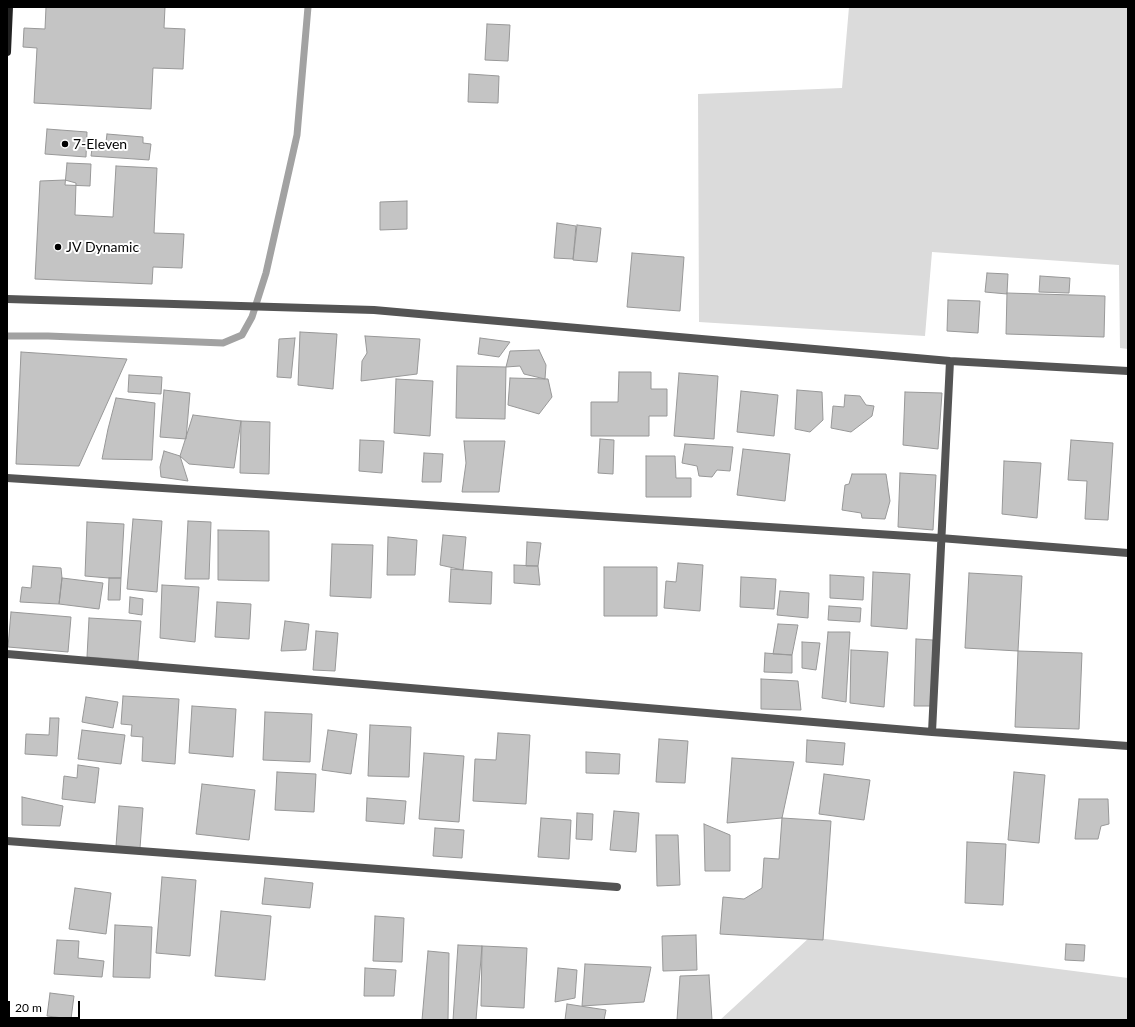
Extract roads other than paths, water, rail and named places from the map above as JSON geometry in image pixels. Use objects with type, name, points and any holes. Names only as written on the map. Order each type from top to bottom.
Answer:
[{"type":"main road","points":[[7,52],[9,7]]},
{"type":"street","points":[[7,298],[374,310],[950,360],[1128,371]]},
{"type":"street","points":[[932,732],[940,538],[950,360]]},
{"type":"street","points":[[7,478],[940,538],[1128,554]]},
{"type":"street","points":[[7,654],[932,732],[1128,746]]},
{"type":"street","points":[[7,841],[617,887]]},
{"type":"waterway","points":[[7,336],[48,336],[223,343],[242,335],[252,317],[266,273],[297,135],[308,7]]},
{"type":"place","name":"7-Eleven","points":[[65,144]]},
{"type":"place","name":"JV Dynamic","points":[[58,247]]}]
